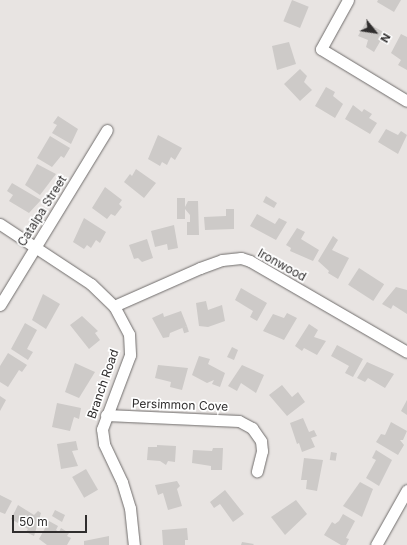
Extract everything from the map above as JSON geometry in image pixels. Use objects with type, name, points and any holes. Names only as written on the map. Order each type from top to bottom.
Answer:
[{"type":"street","points":[[348,0],[321,49],[407,101]]},
{"type":"street","name":"Catalpa Street","points":[[0,305],[107,130]]},
{"type":"street","name":"Branch Road","points":[[0,224],[91,284],[114,306],[129,334],[130,355],[106,415],[102,429],[104,444],[122,482],[130,508],[134,545]]},
{"type":"street","name":"Ironwood","points":[[114,306],[200,268],[235,258],[250,261],[407,352]]},
{"type":"street","name":"Persimmon Cove","points":[[106,415],[239,421],[252,428],[261,441],[262,451],[258,471]]},
{"type":"street","points":[[376,545],[407,490]]},
{"type":"building","points":[[292,0],[309,7],[300,28],[283,21]]},
{"type":"building","points":[[378,0],[401,0],[394,12],[377,2]]},
{"type":"building","points":[[366,22],[385,33],[374,52],[366,47],[368,40],[358,36]]},
{"type":"building","points":[[401,34],[407,37],[407,70],[398,65],[401,60],[391,53]]},
{"type":"building","points":[[289,42],[296,64],[277,70],[272,46]]},
{"type":"building","points":[[300,69],[307,76],[304,82],[312,90],[300,101],[284,84]]},
{"type":"building","points":[[326,87],[335,92],[333,96],[343,104],[335,118],[315,106]]},
{"type":"building","points":[[353,105],[362,112],[364,109],[372,114],[369,118],[377,123],[370,134],[345,119]]},
{"type":"building","points":[[58,116],[78,129],[71,144],[52,133],[57,125],[53,123]]},
{"type":"building","points":[[386,129],[398,135],[401,131],[407,135],[398,154],[378,142]]},
{"type":"building","points":[[158,135],[182,148],[175,160],[171,157],[167,165],[162,162],[160,166],[148,159]]},
{"type":"building","points":[[50,136],[70,148],[64,158],[61,156],[52,167],[37,158]]},
{"type":"building","points":[[37,164],[56,174],[40,195],[25,185]]},
{"type":"building","points":[[136,169],[156,183],[144,198],[124,182],[130,174],[132,176]]},
{"type":"building","points":[[12,183],[41,200],[29,213],[9,201],[13,195],[7,191]]},
{"type":"building","points":[[105,187],[122,200],[119,204],[122,207],[115,216],[111,214],[107,219],[92,208]]},
{"type":"building","points":[[266,196],[277,203],[274,208],[263,202]]},
{"type":"building","points":[[177,198],[185,198],[185,207],[188,201],[198,201],[199,235],[187,235],[187,222],[190,222],[190,215],[185,209],[185,219],[177,219]]},
{"type":"building","points":[[226,209],[234,209],[234,229],[205,230],[204,217],[226,216]]},
{"type":"building","points":[[257,214],[275,224],[279,218],[287,222],[276,240],[250,226]]},
{"type":"building","points":[[84,218],[106,232],[100,243],[96,240],[91,248],[87,245],[84,249],[73,242]]},
{"type":"building","points":[[174,225],[178,248],[168,250],[167,244],[155,247],[151,231]]},
{"type":"building","points":[[297,228],[305,232],[301,239],[319,250],[313,261],[290,251],[291,248],[286,245]]},
{"type":"building","points":[[333,236],[338,240],[332,250],[349,258],[338,279],[328,273],[329,271],[318,261]]},
{"type":"building","points":[[147,239],[153,258],[142,262],[138,258],[134,259],[129,245]]},
{"type":"building","points":[[359,268],[384,284],[373,301],[348,285]]},
{"type":"building","points":[[396,287],[407,290],[407,314],[393,305],[391,309],[382,304]]},
{"type":"building","points":[[241,288],[267,303],[257,321],[250,317],[253,311],[235,300]]},
{"type":"building","points":[[43,294],[60,304],[46,329],[32,320]]},
{"type":"building","points":[[206,301],[208,310],[222,305],[225,321],[208,327],[199,326],[196,303]]},
{"type":"building","points":[[181,311],[187,326],[170,333],[169,337],[163,338],[152,318],[163,313],[164,317]]},
{"type":"building","points":[[287,313],[297,318],[284,340],[263,331],[273,314],[284,318]]},
{"type":"building","points":[[82,316],[98,331],[95,333],[100,340],[89,349],[70,325]]},
{"type":"building","points":[[25,323],[37,330],[27,349],[33,352],[28,360],[11,349]]},
{"type":"building","points":[[309,324],[318,330],[314,337],[326,341],[317,355],[304,348],[302,351],[295,346]]},
{"type":"building","points":[[187,326],[189,332],[184,333],[182,328]]},
{"type":"building","points":[[337,345],[363,359],[353,377],[345,373],[349,366],[331,356]]},
{"type":"building","points":[[232,347],[238,350],[234,360],[227,357]]},
{"type":"building","points":[[8,353],[27,365],[22,372],[19,370],[8,387],[0,382],[0,366]]},
{"type":"building","points":[[199,356],[210,359],[208,364],[225,373],[220,387],[212,384],[214,380],[207,383],[192,375]]},
{"type":"building","points":[[367,362],[394,374],[385,388],[368,378],[365,382],[357,378]]},
{"type":"building","points":[[75,363],[95,372],[79,398],[65,392]]},
{"type":"building","points":[[158,365],[188,368],[182,390],[170,387],[171,382],[155,378]]},
{"type":"building","points":[[242,365],[264,375],[256,393],[241,383],[237,391],[228,386]]},
{"type":"building","points":[[282,385],[292,397],[298,392],[305,402],[287,416],[269,395]]},
{"type":"building","points":[[0,396],[6,400],[0,411]]},
{"type":"building","points":[[407,400],[407,415],[401,411]]},
{"type":"building","points":[[57,403],[81,408],[79,419],[74,417],[70,431],[52,427]]},
{"type":"building","points":[[303,418],[309,432],[314,430],[317,436],[311,438],[315,447],[302,452],[299,443],[297,444],[290,423]]},
{"type":"building","points":[[391,422],[407,431],[403,440],[400,440],[404,445],[398,455],[376,442],[381,434],[385,435]]},
{"type":"building","points":[[76,441],[78,450],[72,451],[78,466],[61,469],[57,444]]},
{"type":"building","points":[[157,445],[176,446],[175,462],[168,461],[166,465],[160,461],[147,460],[148,447],[157,447]]},
{"type":"building","points":[[213,448],[223,448],[222,470],[211,470],[211,466],[192,463],[193,450],[212,451]]},
{"type":"building","points":[[376,450],[392,460],[379,486],[366,478],[376,460],[372,458]]},
{"type":"building","points":[[331,452],[337,453],[336,461],[330,460]]},
{"type":"building","points":[[304,458],[323,460],[317,491],[306,489],[307,480],[301,480]]},
{"type":"building","points":[[86,469],[98,490],[84,498],[72,477]]},
{"type":"building","points":[[177,481],[180,486],[177,489],[182,506],[168,510],[163,493],[158,495],[155,485]]},
{"type":"building","points":[[360,482],[373,489],[362,517],[343,506]]},
{"type":"building","points":[[225,490],[244,514],[233,522],[220,504],[214,508],[210,502]]},
{"type":"building","points":[[0,495],[12,501],[5,514],[0,512]]},
{"type":"building","points":[[296,500],[307,514],[285,535],[271,517]]},
{"type":"building","points":[[18,505],[34,515],[38,511],[41,513],[34,536],[26,532],[28,529],[11,519]]},
{"type":"building","points":[[55,510],[65,515],[62,522],[52,516]]},
{"type":"building","points":[[343,514],[355,521],[346,538],[349,539],[346,545],[341,545],[324,535],[332,522],[335,524],[339,521]]},
{"type":"building","points":[[49,521],[58,526],[56,530],[59,532],[61,528],[69,533],[67,536],[71,538],[67,545],[47,545],[39,539]]},
{"type":"building","points":[[187,528],[188,540],[185,540],[185,545],[163,545],[162,530]]},
{"type":"building","points":[[109,536],[109,545],[84,545],[84,541]]},
{"type":"building","points":[[242,542],[254,544],[241,545]]}]
